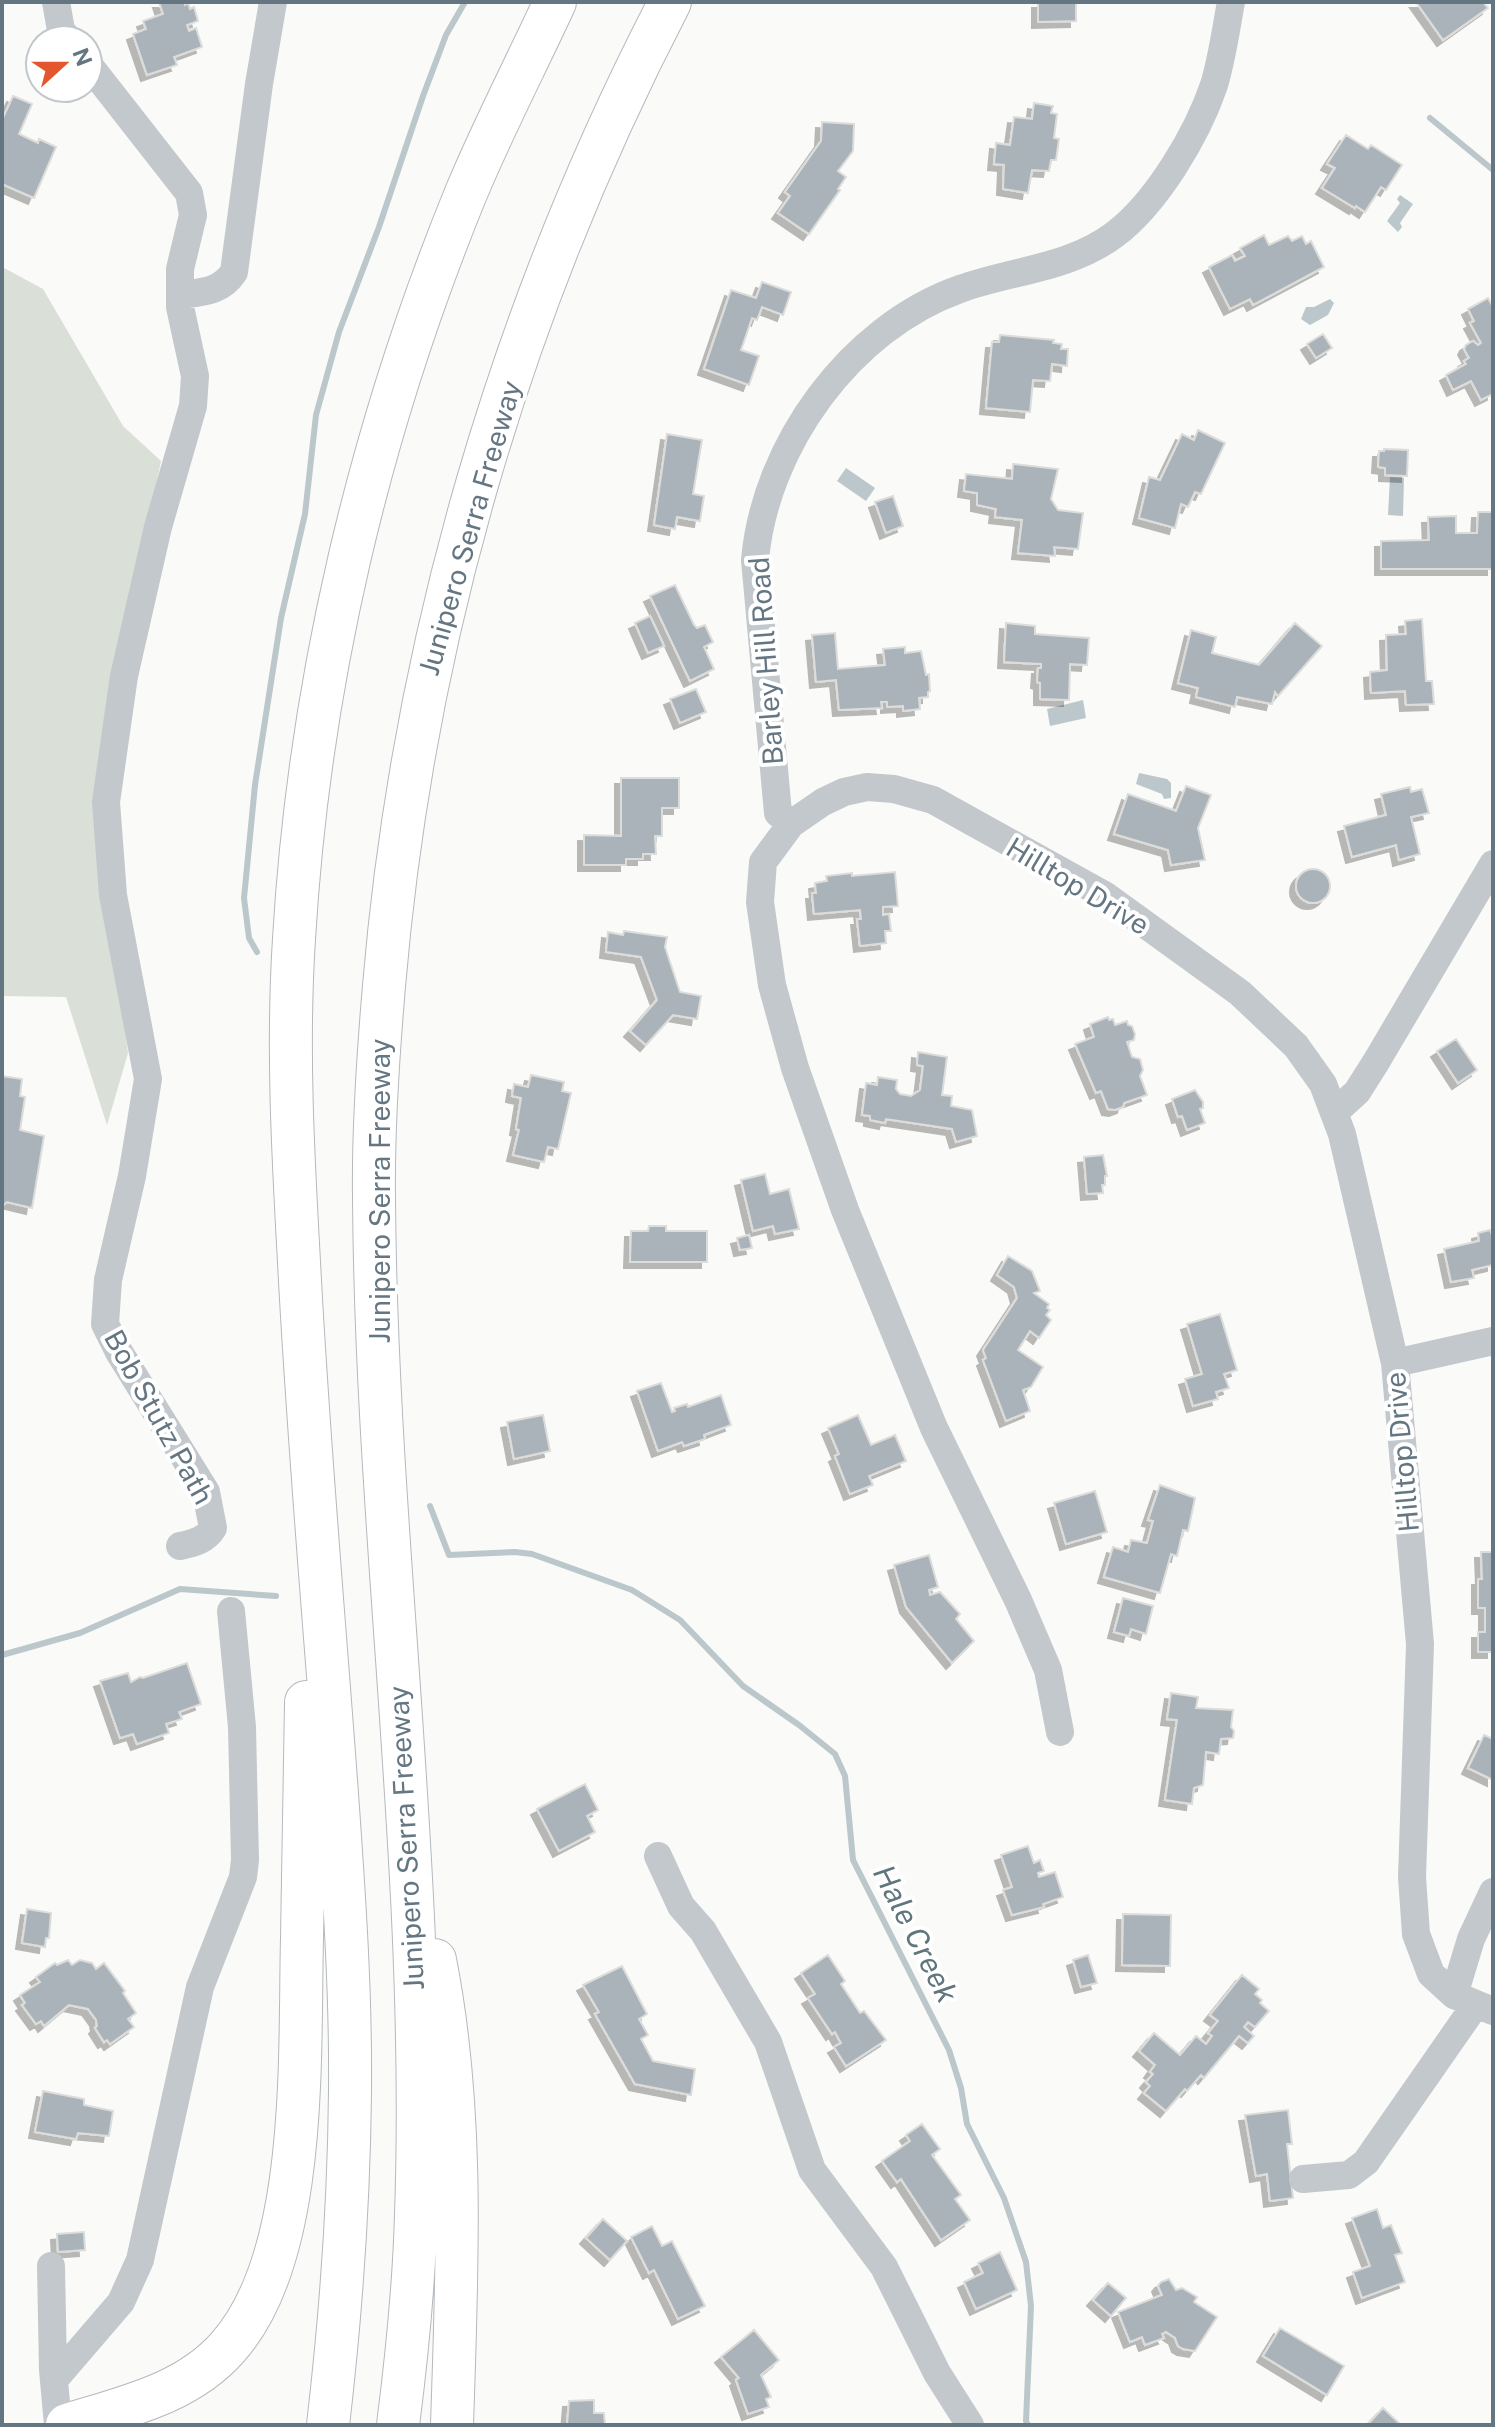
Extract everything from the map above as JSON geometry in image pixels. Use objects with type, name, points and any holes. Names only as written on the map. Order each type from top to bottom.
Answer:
[{"type":"highway","points":[[328,2425],[338,2335],[350,2090],[337,1799],[309,1457],[294,1157],[293,945],[303,819],[324,685],[350,558],[381,432],[424,305],[468,190],[555,2]]},
{"type":"highway","name":"Junipero Serra Freeway","points":[[398,2425],[408,2343],[416,2216],[417,2130],[414,1954],[381,1424],[374,1190],[378,1060],[389,934],[404,806],[433,652],[455,558],[490,436],[569,218],[671,7]]},
{"type":"highway","points":[[67,2425],[142,2401],[188,2382],[209,2366],[244,2328],[258,2304],[277,2248],[293,2160],[299,2082],[306,1704],[301,1597],[309,1457]]},
{"type":"highway","points":[[406,1825],[436,1963],[452,2069],[457,2290],[452,2425]]},
{"type":"street","points":[[56,2],[62,24]]},
{"type":"street","points":[[104,84],[189,193],[193,215],[180,269],[180,295],[215,290],[228,282],[234,272],[273,2]]},
{"type":"street","name":"Barley Hill Road","points":[[791,824],[778,813],[755,560],[763,512],[780,464],[803,419],[833,380],[878,336],[912,312],[957,290],[984,281],[1068,261],[1113,236],[1135,217],[1171,169],[1214,85],[1231,2]]},
{"type":"street","name":"Bob Stutz Path","points":[[180,295],[185,337],[195,376],[193,406],[158,527],[124,676],[106,802],[113,895],[148,1079],[132,1176],[108,1280],[105,1324],[119,1352],[206,1492],[213,1528],[209,1535],[197,1542],[180,1546]]},
{"type":"street","name":"Hilltop Drive","points":[[1060,1732],[1048,1670],[1018,1600],[934,1428],[845,1210],[795,1068],[772,985],[760,902],[763,862],[791,824],[823,802],[844,792],[867,787],[894,789],[933,800],[1106,896],[1240,993],[1296,1046],[1323,1084],[1342,1134],[1395,1363],[1420,1644],[1412,1877],[1416,1934],[1431,1974],[1474,2003]]},
{"type":"street","points":[[1334,1113],[1357,1092],[1493,864]]},
{"type":"street","points":[[1395,1363],[1493,1341]]},
{"type":"street","points":[[54,2380],[121,2302],[140,2260],[200,1987],[243,1877],[242,1727],[231,1611]]},
{"type":"street","points":[[658,1856],[681,1906],[703,1931],[768,2042],[812,2170],[884,2267],[937,2373],[970,2425]]},
{"type":"street","points":[[1303,2179],[1349,2175],[1366,2162],[1474,2003],[1471,1939],[1493,1892]]},
{"type":"street","points":[[51,2266],[58,2425]]},
{"type":"shaded area","points":[[1400,195],[1413,204],[1400,223],[1402,227],[1398,232],[1387,221],[1400,203],[1397,199]]},
{"type":"shaded area","points":[[2,267],[43,289],[123,426],[161,461],[93,796],[128,1053],[107,1125],[66,997],[2,996]]},
{"type":"shaded area","points":[[1330,299],[1334,303],[1328,315],[1310,325],[1301,319],[1306,307],[1314,307]]},
{"type":"shaded area","points":[[846,468],[875,488],[866,501],[837,481]]},
{"type":"shaded area","points":[[1390,477],[1404,478],[1403,516],[1388,515]]},
{"type":"shaded area","points":[[1083,700],[1086,718],[1050,726],[1047,709]]},
{"type":"shaded area","points":[[1139,773],[1167,779],[1171,783],[1171,798],[1164,799],[1162,794],[1136,784]]},
{"type":"building","points":[[159,2],[184,2],[190,9],[194,7],[198,21],[187,25],[189,31],[196,28],[202,47],[174,57],[177,65],[147,75],[133,34],[146,29],[143,21],[163,14]]},
{"type":"building","points":[[1038,2],[1076,2],[1076,21],[1038,22]]},
{"type":"building","points":[[1416,2],[1483,2],[1488,8],[1443,40]]},
{"type":"building","points":[[13,96],[24,101],[24,104],[32,104],[19,134],[56,147],[34,198],[2,184],[2,120]]},
{"type":"building","points":[[1034,103],[1053,106],[1051,113],[1057,114],[1054,138],[1059,139],[1056,160],[1051,160],[1049,171],[1032,170],[1028,193],[1003,189],[1004,165],[994,164],[996,143],[1010,145],[1014,117],[1032,119]]},
{"type":"building","points":[[822,122],[854,124],[853,151],[838,171],[846,177],[840,190],[809,234],[778,213],[790,196],[785,192],[821,141]]},
{"type":"building","points":[[1346,135],[1368,149],[1371,145],[1402,165],[1386,190],[1381,187],[1365,212],[1322,188],[1335,168],[1327,164]]},
{"type":"building","points":[[1264,235],[1269,245],[1288,236],[1292,241],[1302,236],[1306,244],[1311,241],[1324,267],[1253,305],[1250,299],[1230,309],[1209,267],[1232,255],[1235,261],[1245,256],[1240,248]]},
{"type":"building","points":[[762,282],[791,292],[783,315],[762,307],[757,320],[752,318],[741,350],[759,356],[749,385],[704,369],[731,290],[756,298]]},
{"type":"building","points":[[1488,298],[1493,307],[1493,394],[1481,400],[1471,381],[1453,390],[1446,375],[1466,364],[1464,361],[1469,358],[1464,349],[1466,345],[1473,341],[1478,345],[1481,343],[1470,323],[1474,321],[1468,309]]},
{"type":"building","points":[[1323,334],[1332,348],[1316,358],[1307,344]]},
{"type":"building","points":[[1000,335],[1054,340],[1053,343],[1062,344],[1061,349],[1068,349],[1067,366],[1052,364],[1050,381],[1033,380],[1030,412],[986,408],[992,342],[999,342]]},
{"type":"building","points":[[1198,430],[1225,443],[1201,494],[1195,492],[1188,507],[1181,504],[1175,528],[1139,518],[1149,477],[1160,480],[1182,434],[1194,440]]},
{"type":"building","points":[[667,434],[702,440],[693,494],[704,496],[700,521],[677,517],[675,529],[654,525]]},
{"type":"building","points":[[1408,450],[1407,476],[1385,475],[1385,468],[1378,467],[1379,451]]},
{"type":"building","points":[[1013,464],[1058,469],[1051,499],[1058,510],[1083,513],[1078,549],[1054,547],[1055,556],[1018,553],[1022,520],[995,517],[996,509],[977,505],[977,493],[964,491],[966,474],[1012,479]]},
{"type":"building","points":[[893,496],[903,526],[886,533],[875,502]]},
{"type":"building","points":[[1478,512],[1493,512],[1493,569],[1381,569],[1381,541],[1429,540],[1428,517],[1456,516],[1456,533],[1477,533]]},
{"type":"building","points":[[675,585],[694,625],[697,628],[705,625],[713,642],[704,647],[714,669],[690,681],[650,596]]},
{"type":"building","points":[[650,616],[664,646],[648,653],[635,623]]},
{"type":"building","points":[[1422,619],[1426,681],[1432,681],[1434,704],[1406,705],[1405,691],[1371,693],[1370,672],[1387,670],[1386,635],[1406,634],[1405,621]]},
{"type":"building","points":[[1006,623],[1035,626],[1035,634],[1089,638],[1087,665],[1070,664],[1069,700],[1040,699],[1040,683],[1037,682],[1041,664],[1004,662]]},
{"type":"building","points":[[1295,623],[1322,646],[1278,696],[1275,692],[1272,704],[1237,697],[1235,707],[1196,697],[1198,688],[1178,683],[1191,630],[1216,637],[1212,653],[1259,665]]},
{"type":"building","points":[[835,633],[838,669],[885,665],[883,649],[905,647],[905,653],[921,651],[926,675],[929,674],[930,691],[928,697],[919,698],[920,709],[903,711],[903,706],[887,707],[887,702],[881,702],[882,708],[839,710],[836,680],[816,682],[812,635]]},
{"type":"building","points":[[696,689],[706,712],[680,723],[670,699]]},
{"type":"building","points":[[621,778],[679,778],[679,808],[662,808],[662,836],[655,836],[656,854],[643,854],[643,859],[626,859],[626,865],[584,865],[584,835],[621,836]]},
{"type":"building","points":[[1186,786],[1211,795],[1198,828],[1205,860],[1171,865],[1168,850],[1114,834],[1128,794],[1176,811]]},
{"type":"building","points":[[1410,787],[1411,792],[1422,789],[1429,813],[1411,817],[1420,854],[1399,860],[1396,845],[1352,857],[1344,826],[1386,815],[1381,794]]},
{"type":"building","points":[[1313,869],[1325,874],[1330,886],[1325,898],[1313,903],[1301,898],[1296,886],[1301,874]]},
{"type":"building","points":[[895,872],[898,906],[883,907],[883,915],[889,914],[891,931],[885,931],[886,943],[860,946],[857,919],[861,919],[860,910],[814,914],[812,893],[816,893],[815,883],[827,881],[826,876]]},
{"type":"building","points":[[624,931],[667,937],[665,947],[680,992],[701,996],[697,1019],[673,1015],[646,1045],[630,1031],[657,1000],[641,957],[606,952],[608,932],[623,935]]},
{"type":"building","points":[[1108,1017],[1109,1020],[1113,1019],[1115,1025],[1127,1021],[1132,1026],[1134,1040],[1127,1042],[1132,1057],[1140,1059],[1143,1070],[1140,1076],[1147,1095],[1124,1103],[1123,1107],[1115,1110],[1108,1109],[1101,1091],[1096,1093],[1075,1044],[1094,1037],[1090,1024]]},
{"type":"building","points":[[1456,1039],[1477,1070],[1458,1083],[1437,1051]]},
{"type":"building","points":[[918,1052],[947,1057],[942,1095],[952,1096],[951,1106],[972,1110],[977,1136],[956,1142],[952,1129],[886,1119],[885,1123],[862,1115],[866,1083],[877,1085],[878,1077],[897,1080],[896,1089],[900,1094],[911,1096],[920,1090],[923,1066],[917,1065]]},
{"type":"building","points":[[531,1075],[564,1082],[562,1091],[571,1093],[558,1149],[548,1147],[544,1162],[513,1155],[519,1130],[516,1129],[521,1098],[512,1096],[514,1084],[528,1087]]},
{"type":"building","points":[[2,1076],[22,1079],[20,1096],[25,1097],[20,1130],[44,1136],[32,1208],[7,1202],[2,1206]]},
{"type":"building","points":[[1195,1090],[1203,1102],[1200,1109],[1205,1123],[1187,1130],[1182,1116],[1178,1117],[1172,1099]]},
{"type":"building","points":[[1103,1155],[1107,1176],[1105,1185],[1102,1185],[1103,1193],[1087,1194],[1084,1157]]},
{"type":"building","points":[[765,1174],[770,1194],[789,1189],[799,1229],[775,1234],[773,1226],[753,1231],[741,1180]]},
{"type":"building","points":[[649,1226],[666,1226],[666,1231],[707,1231],[707,1262],[630,1262],[631,1231],[648,1231]]},
{"type":"building","points":[[1490,1230],[1493,1265],[1472,1270],[1474,1278],[1451,1282],[1444,1249],[1479,1241],[1478,1233]]},
{"type":"building","points":[[749,1235],[752,1248],[740,1250],[737,1238]]},
{"type":"building","points":[[1008,1256],[1032,1271],[1040,1291],[1034,1293],[1049,1304],[1047,1308],[1050,1310],[1046,1315],[1051,1320],[1039,1338],[1030,1331],[1018,1350],[1043,1367],[1031,1387],[1023,1390],[1030,1411],[1006,1421],[983,1360],[986,1358],[983,1350],[1017,1298],[1014,1287],[997,1275]]},
{"type":"building","points":[[1220,1314],[1237,1370],[1224,1374],[1229,1388],[1216,1392],[1218,1399],[1193,1406],[1185,1379],[1202,1374],[1187,1324]]},
{"type":"building","points":[[661,1383],[672,1412],[674,1408],[687,1404],[688,1407],[721,1395],[731,1425],[704,1435],[705,1439],[684,1446],[682,1442],[658,1451],[637,1391]]},
{"type":"building","points":[[543,1415],[550,1451],[514,1459],[507,1422]]},
{"type":"building","points":[[858,1415],[871,1445],[895,1435],[906,1461],[869,1476],[873,1485],[850,1494],[828,1428]]},
{"type":"building","points":[[1160,1485],[1195,1498],[1188,1531],[1183,1530],[1177,1556],[1171,1554],[1160,1593],[1104,1577],[1113,1547],[1128,1552],[1131,1540],[1147,1543],[1153,1521],[1148,1520]]},
{"type":"building","points":[[1095,1491],[1107,1532],[1066,1544],[1054,1503]]},
{"type":"building","points":[[1481,1552],[1493,1552],[1493,1652],[1478,1652],[1478,1632],[1485,1632],[1485,1608],[1478,1608],[1478,1579],[1482,1579]]},
{"type":"building","points":[[929,1555],[938,1587],[929,1590],[930,1595],[940,1592],[960,1614],[956,1619],[974,1641],[952,1663],[906,1607],[894,1565]]},
{"type":"building","points":[[1123,1598],[1153,1606],[1146,1634],[1131,1629],[1129,1636],[1114,1632]]},
{"type":"building","points":[[187,1663],[201,1704],[179,1712],[182,1719],[166,1724],[169,1733],[137,1744],[133,1734],[120,1738],[100,1681],[128,1673],[131,1682]]},
{"type":"building","points":[[1171,1693],[1198,1697],[1196,1708],[1233,1710],[1233,1738],[1221,1739],[1219,1754],[1206,1752],[1203,1785],[1194,1788],[1192,1804],[1165,1800],[1177,1720],[1167,1719]]},
{"type":"building","points":[[1484,1735],[1493,1739],[1493,1780],[1468,1768]]},
{"type":"building","points":[[585,1784],[598,1810],[587,1816],[595,1832],[559,1851],[537,1809]]},
{"type":"building","points":[[1028,1846],[1034,1863],[1040,1860],[1044,1871],[1038,1873],[1039,1877],[1055,1872],[1063,1897],[1043,1904],[1044,1907],[1012,1915],[1003,1890],[1012,1887],[1001,1855]]},
{"type":"building","points":[[27,1909],[51,1913],[45,1947],[22,1943]]},
{"type":"building","points":[[1123,1914],[1171,1915],[1170,1966],[1122,1965]]},
{"type":"building","points":[[828,1955],[845,1981],[841,1984],[860,2013],[864,2011],[886,2040],[846,2066],[834,2047],[841,2043],[808,1998],[815,1994],[801,1973]]},
{"type":"building","points":[[1088,1955],[1097,1983],[1081,1987],[1073,1960]]},
{"type":"building","points":[[68,1960],[72,1965],[80,1960],[92,1963],[96,1969],[104,1963],[125,1991],[123,1993],[136,2013],[128,2019],[134,2027],[110,2044],[107,2040],[104,2042],[88,2009],[69,2005],[44,2026],[41,2021],[36,2024],[22,2005],[25,2003],[20,1995],[40,1982],[36,1977],[55,1963]]},
{"type":"building","points":[[622,1966],[647,2014],[639,2019],[648,2035],[641,2039],[653,2061],[695,2069],[691,2095],[635,2084],[595,2014],[599,2012],[583,1985]]},
{"type":"building","points":[[1242,1975],[1259,1989],[1255,1994],[1269,2011],[1255,2027],[1248,2022],[1244,2027],[1254,2036],[1248,2043],[1239,2036],[1204,2078],[1201,2075],[1166,2111],[1144,2093],[1150,2086],[1146,2082],[1153,2074],[1150,2072],[1155,2065],[1139,2051],[1154,2033],[1180,2055],[1196,2036],[1206,2044],[1212,2036],[1208,2033],[1218,2021],[1210,2015]]},
{"type":"building","points":[[43,2091],[84,2099],[84,2105],[113,2111],[109,2136],[78,2133],[76,2139],[35,2132]]},
{"type":"building","points":[[1288,2110],[1292,2144],[1287,2144],[1293,2198],[1270,2201],[1267,2174],[1256,2176],[1245,2115]]},
{"type":"building","points":[[922,2124],[940,2149],[932,2155],[961,2195],[955,2199],[970,2220],[941,2240],[901,2179],[897,2182],[882,2161],[910,2141],[906,2135]]},
{"type":"building","points":[[1377,2209],[1383,2228],[1391,2225],[1402,2253],[1395,2255],[1405,2282],[1362,2298],[1353,2272],[1370,2266],[1352,2218]]},
{"type":"building","points":[[603,2219],[627,2241],[610,2260],[586,2238]]},
{"type":"building","points":[[652,2226],[662,2246],[672,2241],[705,2306],[678,2319],[654,2270],[649,2273],[631,2237]]},
{"type":"building","points":[[84,2232],[85,2250],[58,2252],[57,2234]]},
{"type":"building","points":[[1000,2252],[1017,2290],[976,2309],[964,2282],[983,2273],[978,2263]]},
{"type":"building","points":[[1169,2279],[1176,2290],[1182,2288],[1197,2297],[1194,2302],[1217,2317],[1195,2351],[1178,2346],[1175,2338],[1166,2332],[1162,2334],[1164,2338],[1145,2345],[1142,2337],[1130,2342],[1118,2312],[1162,2295],[1158,2286]]},
{"type":"building","points":[[1108,2283],[1126,2298],[1111,2316],[1093,2300]]},
{"type":"building","points":[[1280,2328],[1344,2366],[1327,2395],[1263,2356]]},
{"type":"building","points":[[754,2330],[779,2360],[761,2375],[771,2397],[766,2399],[769,2407],[748,2414],[736,2380],[739,2378],[721,2357]]},
{"type":"building","points":[[594,2400],[594,2413],[604,2413],[605,2425],[567,2425],[569,2401]]},
{"type":"building","points":[[1383,2408],[1401,2425],[1367,2425]]},
{"type":"waterway","points":[[257,952],[249,938],[244,898],[255,785],[281,618],[305,514],[316,415],[339,332],[379,227],[423,96],[446,35],[465,2]]},
{"type":"waterway","points":[[1430,118],[1493,170]]},
{"type":"waterway","name":"Hale Creek","points":[[430,1506],[449,1555],[532,1554],[632,1590],[680,1620],[743,1686],[835,1754],[845,1776],[853,1860],[949,2050],[961,2088],[967,2124],[1004,2198],[1026,2262],[1031,2306],[1028,2425]]},
{"type":"waterway","name":"Hale Creek","points":[[2,1655],[80,1633],[180,1589],[276,1596]]}]
